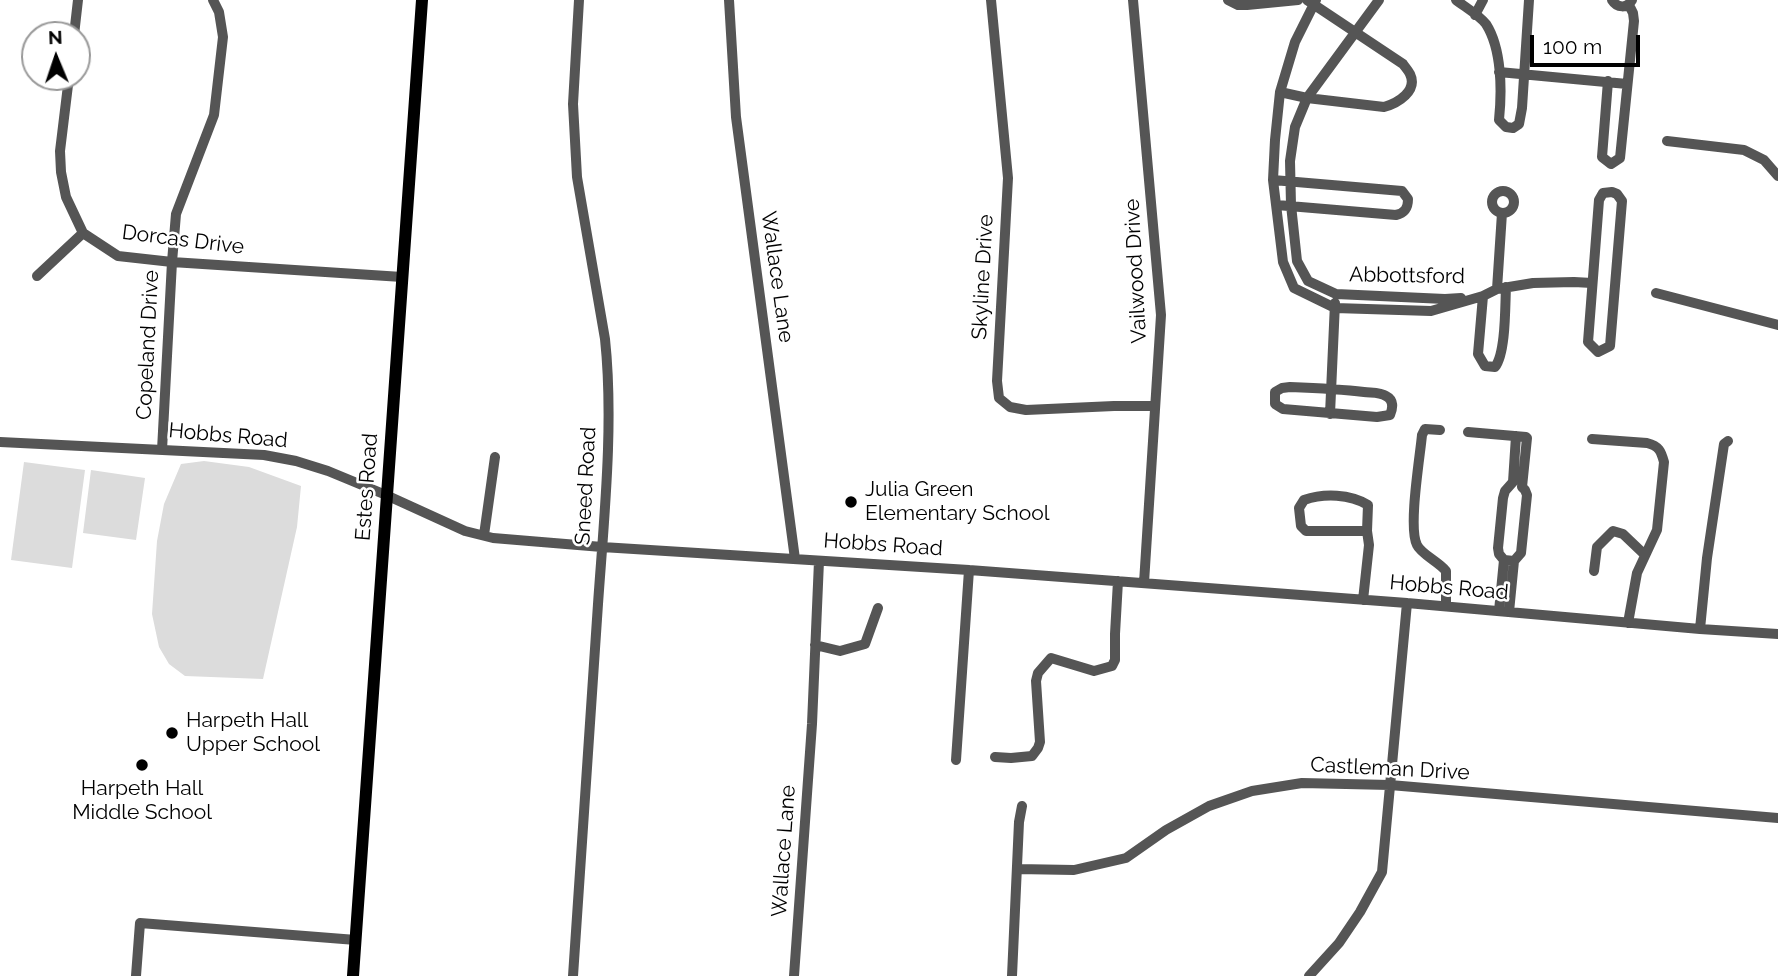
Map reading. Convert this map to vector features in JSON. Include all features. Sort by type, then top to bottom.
[{"type":"main road","name":"Estes Road","points":[[353,976],[422,0]]},
{"type":"street","points":[[76,21],[78,0]]},
{"type":"street","name":"Copeland Drive","points":[[162,450],[176,214],[214,115],[223,37],[214,0]]},
{"type":"street","name":"Sneed Road","points":[[573,976],[608,425],[605,339],[577,177],[573,104],[579,0]]},
{"type":"street","name":"Wallace Lane","points":[[729,0],[736,117],[795,559]]},
{"type":"street","name":"Skyline Drive","points":[[991,0],[1008,178],[997,381],[999,398],[1010,407],[1026,410],[1155,407]]},
{"type":"street","name":"Vailwood Drive","points":[[1133,0],[1161,315],[1144,583]]},
{"type":"street","points":[[1228,0],[1238,5],[1298,0]]},
{"type":"street","name":"Abbottsford","points":[[1379,0],[1307,98],[1295,127],[1290,161],[1297,261],[1308,281],[1336,294],[1445,299],[1483,296]]},
{"type":"street","points":[[1456,0],[1485,23],[1499,56],[1502,98],[1499,120],[1506,127],[1513,128],[1519,124],[1522,108],[1529,0]]},
{"type":"street","points":[[1475,15],[1483,0]]},
{"type":"street","points":[[1608,81],[1602,157],[1611,164],[1620,158],[1634,21],[1631,2],[1620,7],[1612,0]]},
{"type":"street","points":[[1280,92],[1384,107],[1395,104],[1408,94],[1411,76],[1403,64],[1312,1]]},
{"type":"street","name":"Abbottsford","points":[[1312,1],[1280,92],[1275,139],[1273,180],[1283,262],[1294,288],[1335,308],[1431,311],[1501,288],[1533,283],[1592,283]]},
{"type":"street","points":[[1499,72],[1627,83]]},
{"type":"street","points":[[37,276],[83,233],[66,197],[61,172],[60,151],[67,91]]},
{"type":"street","points":[[1667,141],[1744,150],[1764,160],[1778,176]]},
{"type":"street","points":[[1273,180],[1381,188],[1402,191],[1408,199],[1406,210],[1403,214],[1396,215],[1277,205]]},
{"type":"street","points":[[1612,192],[1622,201],[1614,305],[1610,346],[1598,352],[1588,342],[1592,283],[1599,200],[1603,193],[1612,192]]},
{"type":"street","points":[[1483,296],[1478,354],[1485,366],[1495,367],[1499,363],[1504,329],[1501,288],[1502,213]]},
{"type":"street","name":"Dorcas Drive","points":[[83,233],[118,256],[402,277]]},
{"type":"street","points":[[1656,293],[1778,325]]},
{"type":"street","points":[[1330,414],[1336,294]]},
{"type":"street","points":[[1282,388],[1331,388],[1388,396],[1392,403],[1390,415],[1377,417],[1330,414],[1283,409],[1275,404],[1275,392],[1282,388]]},
{"type":"street","points":[[1440,430],[1425,429],[1422,435],[1414,535],[1418,548],[1446,571],[1446,607]]},
{"type":"street","points":[[1468,432],[1521,436],[1528,441],[1522,487],[1527,495],[1521,553],[1509,560],[1502,559],[1498,548],[1503,498],[1513,482],[1521,436]]},
{"type":"street","points":[[1592,439],[1647,443],[1656,446],[1664,462],[1657,530],[1637,573],[1628,623]]},
{"type":"street","points":[[1700,629],[1716,489],[1724,444],[1728,441]]},
{"type":"street","name":"Hobbs Road","points":[[0,442],[264,455],[296,461],[386,495],[465,531],[494,538],[1118,581],[1778,634]]},
{"type":"street","points":[[484,535],[495,457]]},
{"type":"street","points":[[1510,486],[1522,487]]},
{"type":"street","points":[[1363,600],[1370,545],[1367,531],[1368,505],[1359,499],[1336,495],[1312,497],[1304,500],[1299,508],[1300,526],[1306,531],[1367,531]]},
{"type":"street","points":[[1594,571],[1597,547],[1613,531],[1623,534],[1645,555]]},
{"type":"street","points":[[1504,612],[1509,560]]},
{"type":"street","name":"Wallace Lane","points":[[794,976],[813,724],[819,561]]},
{"type":"street","points":[[956,760],[970,570]]},
{"type":"street","points":[[995,757],[1032,756],[1038,748],[1040,742],[1036,681],[1038,673],[1051,657],[1094,671],[1112,666],[1115,660],[1118,581]]},
{"type":"street","points":[[1309,976],[1339,943],[1382,872],[1407,603]]},
{"type":"street","points":[[815,645],[840,651],[865,644],[878,608]]},
{"type":"street","name":"Castleman Drive","points":[[1017,869],[1074,870],[1126,858],[1166,830],[1209,806],[1252,792],[1302,783],[1390,785],[1778,818]]},
{"type":"street","points":[[1012,976],[1022,806]]},
{"type":"street","points":[[136,976],[140,923],[356,940]]},
{"type":"shaded area","points":[[204,461],[249,467],[301,486],[297,527],[263,679],[185,676],[169,664],[159,647],[152,614],[157,541],[164,504],[181,464]]},
{"type":"shaded area","points":[[24,462],[85,470],[72,568],[11,560]]},
{"type":"shaded area","points":[[91,470],[145,478],[136,540],[83,533]]},
{"type":"place","name":"Julia Green Elementary School","points":[[851,502]]},
{"type":"place","name":"Harpeth Hall Upper School","points":[[172,733]]},
{"type":"place","name":"Harpeth Hall Middle School","points":[[142,765]]}]
